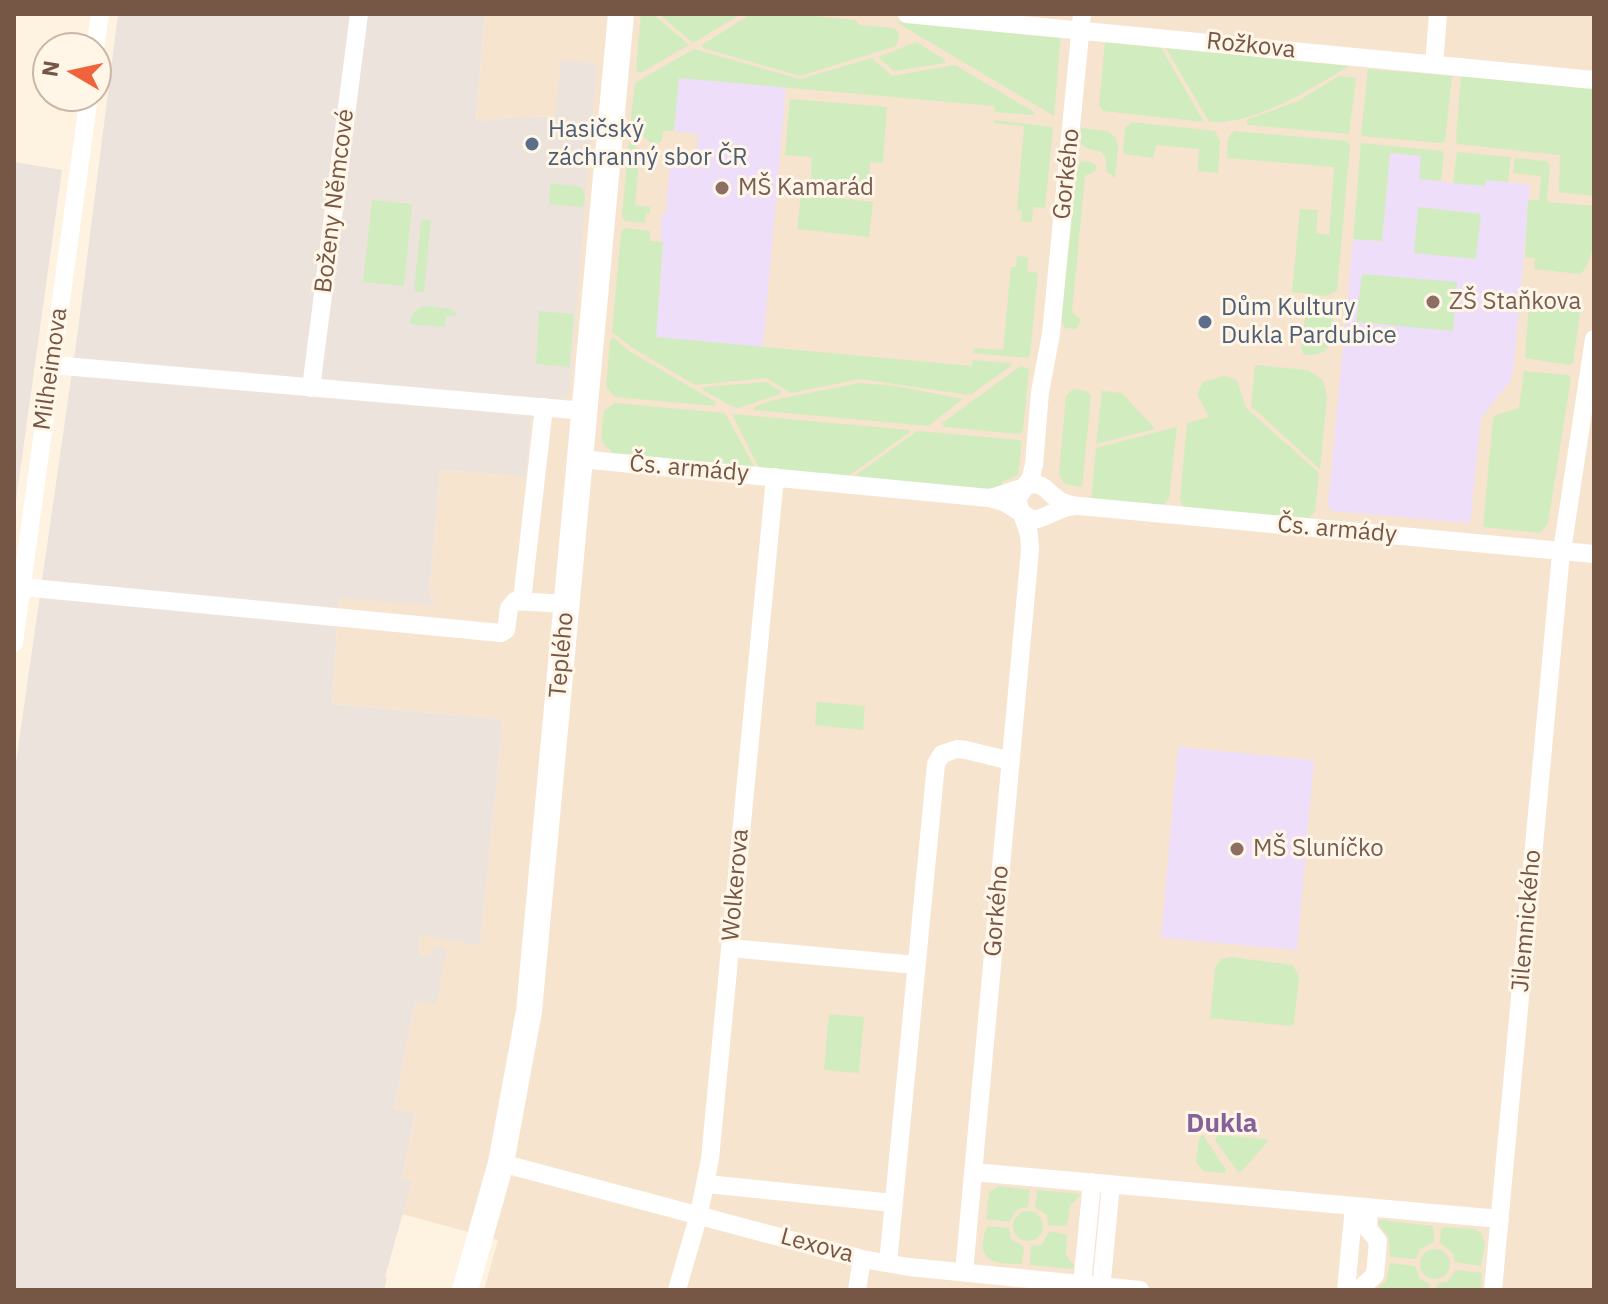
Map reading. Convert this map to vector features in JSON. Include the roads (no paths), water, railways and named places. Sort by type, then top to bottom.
[{"type":"main road","name":"Teplého","points":[[465,1290],[501,1163],[529,1011],[621,14]]},
{"type":"street","name":"Boženy Němcové","points":[[311,388],[359,14]]},
{"type":"street","name":"Rožkova","points":[[907,14],[1081,22],[1594,80]]},
{"type":"street","points":[[1434,64],[1438,14]]},
{"type":"street","name":"Gorkého","points":[[1030,550],[1029,534],[1017,500],[1031,477],[1034,465],[1040,392],[1051,334],[1081,22]]},
{"type":"street","name":"Milheimova","points":[[14,643],[87,112]]},
{"type":"street","name":"Gorkého","points":[[964,1272],[1030,550],[1034,533],[1052,503],[1041,470],[1053,394],[1051,334]]},
{"type":"street","name":"Jilemnického","points":[[1493,1290],[1562,551],[1594,339]]},
{"type":"street","points":[[52,365],[585,411]]},
{"type":"street","points":[[522,600],[544,407]]},
{"type":"street","name":"Čs. armády","points":[[580,459],[989,498],[1004,502],[1033,520],[1061,508],[1079,506]]},
{"type":"street","name":"Wolkerova","points":[[677,1290],[707,1184],[775,477]]},
{"type":"street","name":"Čs. armády","points":[[989,498],[1037,484],[1063,502],[1079,506],[1594,554]]},
{"type":"street","points":[[22,587],[501,633],[507,628],[512,603],[522,600],[567,604]]},
{"type":"street","points":[[888,1263],[936,764],[942,754],[957,749],[1011,761]]},
{"type":"street","points":[[730,948],[916,965]]},
{"type":"street","name":"Lexova","points":[[501,1163],[862,1259],[1140,1290]]},
{"type":"street","points":[[973,1172],[1500,1219]]},
{"type":"street","points":[[1082,1285],[1101,1183]]},
{"type":"street","points":[[1101,1183],[1101,1288]]},
{"type":"street","points":[[707,1184],[893,1203]]},
{"type":"street","points":[[1346,1290],[1362,1206]]},
{"type":"street","points":[[1362,1206],[1368,1229],[1378,1241],[1375,1275],[1363,1286],[1363,1290]]},
{"type":"street","points":[[857,1290],[862,1259]]},
{"type":"place","name":"Hasičský záchranný sbor ČR","points":[[532,144]]},
{"type":"place","name":"MŠ Kamarád","points":[[722,188]]},
{"type":"place","name":"ZŠ Staňkova","points":[[1433,302]]},
{"type":"place","name":"Dům Kultury Dukla Pardubice","points":[[1205,322]]},
{"type":"place","name":"MŠ Sluníčko","points":[[1237,849]]},
{"type":"district","name":"Dukla","points":[[1222,1124]]}]
